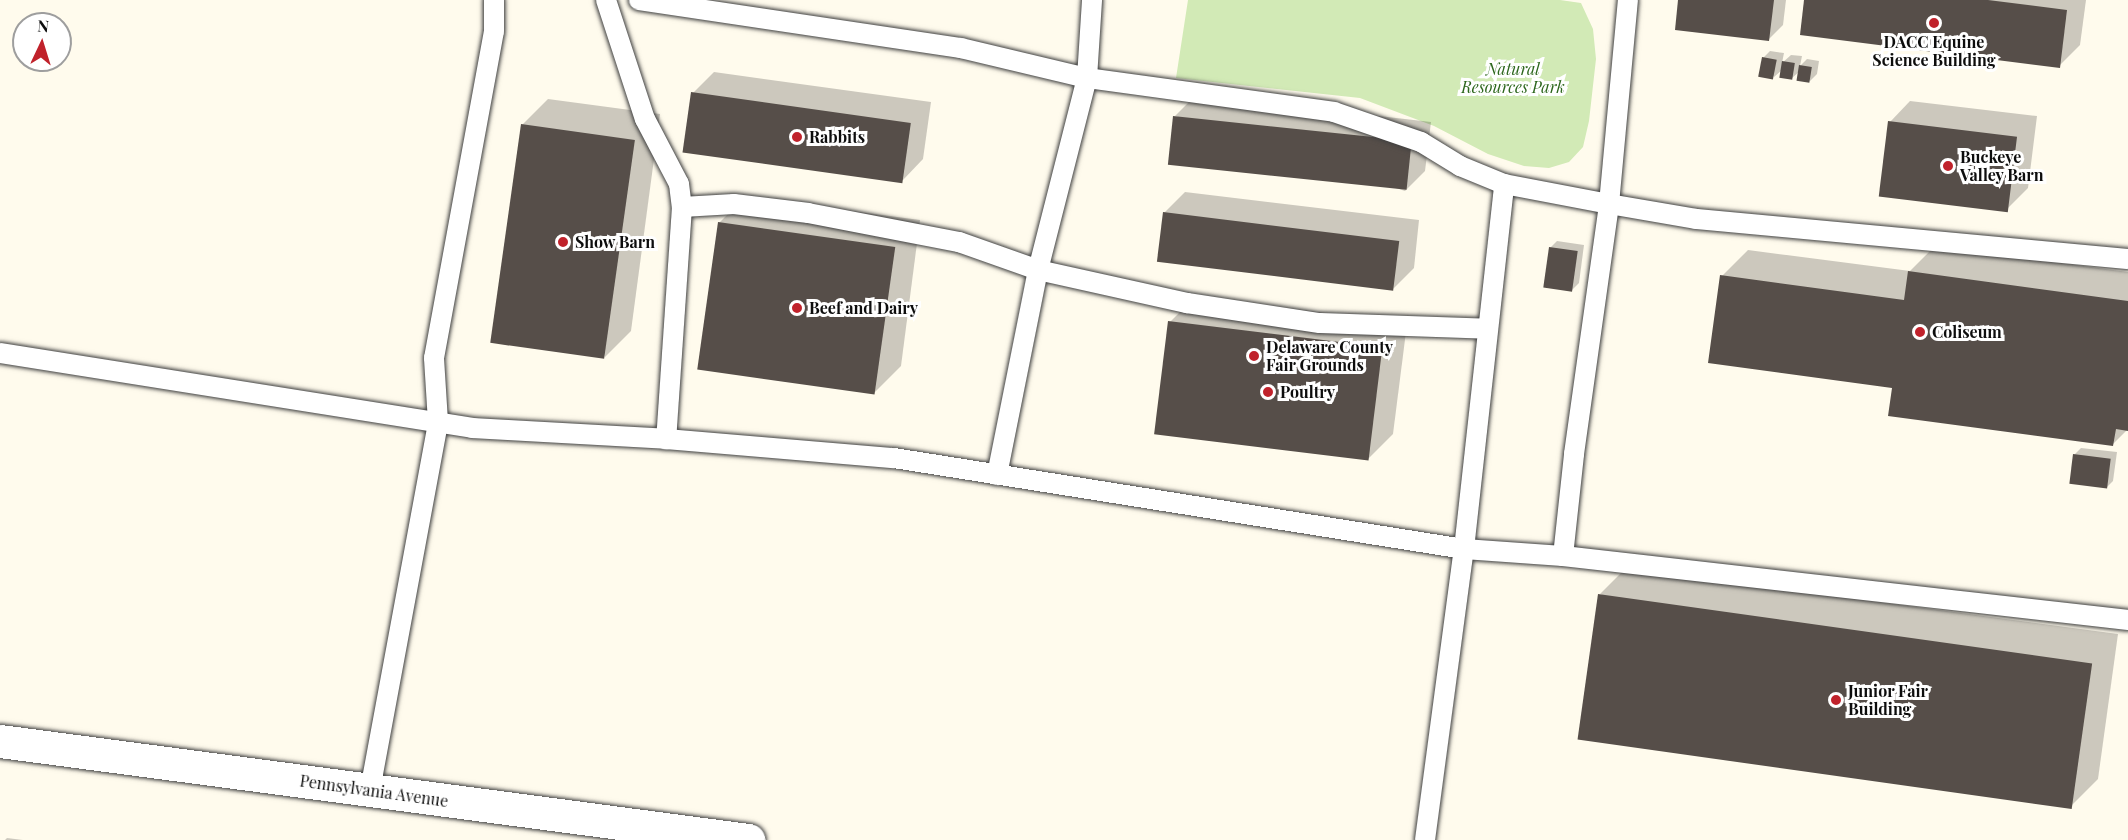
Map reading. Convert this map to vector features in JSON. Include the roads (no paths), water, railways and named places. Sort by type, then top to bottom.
[{"type":"street","name":"Pennsylvania Avenue","points":[[0,741],[748,840]]},
{"type":"lane","points":[[370,790],[438,422],[434,358],[494,31],[494,0]]},
{"type":"lane","points":[[606,0],[645,119],[679,184],[682,207],[666,439]]},
{"type":"lane","points":[[639,0],[961,48],[1087,78],[1334,112],[1421,142],[1460,166],[1504,184],[1696,219],[2128,259]]},
{"type":"lane","points":[[997,475],[1038,270],[1087,78],[1092,0]]},
{"type":"lane","points":[[1563,556],[1574,454],[1610,204],[1628,0]]},
{"type":"lane","points":[[1425,840],[1464,549],[1504,184]]},
{"type":"lane","points":[[682,207],[734,204],[808,213],[959,242],[1038,270],[1187,303],[1320,323],[1488,329]]},
{"type":"lane","points":[[0,352],[472,428],[666,439],[894,458],[1464,549],[1563,556],[2128,620]]},
{"type":"place","name":"DACC Equine Science Building","points":[[1934,23]]},
{"type":"place","name":"Rabbits","points":[[797,137]]},
{"type":"place","name":"Buckeye Valley Barn","points":[[1948,166]]},
{"type":"place","name":"Show Barn","points":[[563,242]]},
{"type":"place","name":"Beef and Dairy","points":[[797,308]]},
{"type":"place","name":"Coliseum","points":[[1920,332]]},
{"type":"place","name":"Delaware County Fair Grounds","points":[[1254,356]]},
{"type":"place","name":"Poultry","points":[[1268,392]]},
{"type":"place","name":"Junior Fair Building","points":[[1836,700]]},
{"type":"park label","name":"Natural Resources Park","points":[[1513,78]]}]
